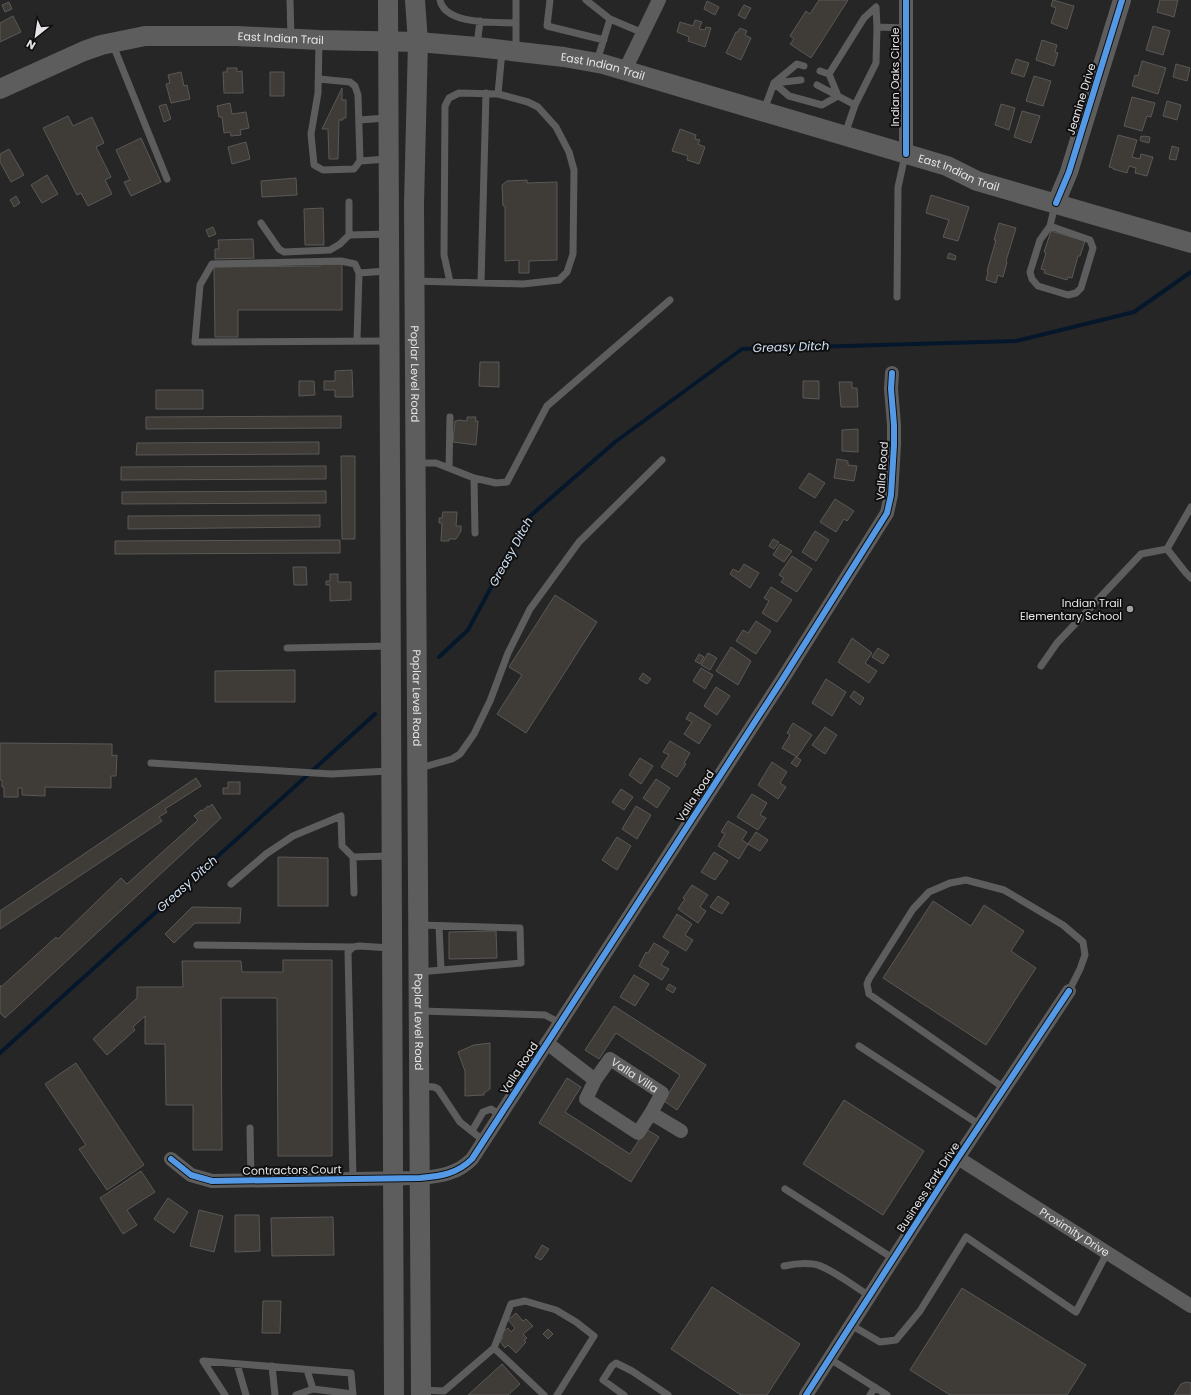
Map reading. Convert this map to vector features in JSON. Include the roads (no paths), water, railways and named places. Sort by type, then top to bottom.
[{"type":"main road","points":[[388,0],[394,1395]]},
{"type":"main road","name":"Poplar Level Road","points":[[415,0],[418,42],[414,204],[417,463],[421,1393]]},
{"type":"main road","name":"East Indian Trail","points":[[0,89],[89,49],[153,35],[222,35],[319,40],[418,42],[509,50],[564,57],[624,70],[947,166],[977,181],[1191,243]]},
{"type":"street","points":[[624,70],[659,0]]},
{"type":"street","name":"Indian Oaks Circle","points":[[906,0],[906,154]]},
{"type":"street","name":"Jeanine Drive","points":[[1056,203],[1069,172],[1122,0]]},
{"type":"street","name":"Valla Road","points":[[420,1178],[440,1176],[457,1171],[464,1167],[472,1159],[782,680],[887,513],[891,495],[894,445],[891,389],[892,373]]},
{"type":"street","name":"Business Park Drive","points":[[806,1395],[958,1158],[1069,991]]},
{"type":"street","points":[[547,1043],[595,1080]]},
{"type":"street","name":"Valla Villa","points":[[610,1059],[662,1093],[651,1113],[638,1133],[586,1098],[595,1080],[610,1059]]},
{"type":"street","points":[[651,1113],[681,1131]]},
{"type":"street","name":"Proximity Drive","points":[[958,1158],[1191,1306]]},
{"type":"street","name":"Contractors Court","points":[[171,1159],[191,1175],[212,1181],[420,1178]]},
{"type":"lane","points":[[290,0],[291,39]]},
{"type":"lane","points":[[440,0],[441,6],[451,15],[480,21],[515,23]]},
{"type":"lane","points":[[498,94],[515,23],[516,0]]},
{"type":"lane","points":[[550,0],[547,26],[604,40]]},
{"type":"lane","points":[[586,0],[610,19],[643,33]]},
{"type":"lane","points":[[844,136],[855,105],[876,63],[877,3]]},
{"type":"lane","points":[[829,74],[864,18],[877,3]]},
{"type":"lane","points":[[597,63],[610,19]]},
{"type":"lane","points":[[477,47],[480,21]]},
{"type":"lane","points":[[877,27],[905,28]]},
{"type":"lane","points":[[319,40],[318,93],[311,134],[314,165],[323,170],[354,169],[360,161],[358,95],[355,86],[350,82],[319,79]]},
{"type":"lane","points":[[112,43],[167,179]]},
{"type":"lane","points":[[764,112],[774,84],[797,64],[804,66]]},
{"type":"lane","points":[[820,71],[829,74],[838,96]]},
{"type":"lane","points":[[774,84],[801,80]]},
{"type":"lane","points":[[774,84],[789,96],[822,105],[838,96]]},
{"type":"lane","points":[[817,85],[855,105]]},
{"type":"lane","points":[[415,281],[481,283],[523,284],[559,280],[567,272],[573,254],[574,170],[569,152],[556,127],[538,107],[528,102],[498,94],[459,93],[449,98],[445,106],[444,255],[450,282]]},
{"type":"lane","points":[[481,283],[486,93]]},
{"type":"lane","points":[[359,120],[388,118]]},
{"type":"lane","points":[[897,296],[898,188],[906,154]]},
{"type":"lane","points":[[360,161],[388,159]]},
{"type":"lane","points":[[349,202],[349,235]]},
{"type":"lane","points":[[1050,226],[1090,240],[1093,248],[1081,288],[1076,293],[1068,295],[1038,286],[1032,279],[1030,272],[1040,240],[1050,226],[1056,203]]},
{"type":"lane","points":[[261,223],[279,249],[284,252],[330,250],[340,244],[349,235],[389,234]]},
{"type":"lane","points":[[357,340],[359,273],[355,264],[341,261],[212,264],[200,285],[195,342],[389,341]]},
{"type":"lane","points":[[359,273],[389,271]]},
{"type":"lane","points":[[417,463],[436,464],[474,478],[496,484],[507,482],[547,406],[670,300]]},
{"type":"lane","points":[[449,468],[450,417]]},
{"type":"lane","points":[[418,768],[452,759],[460,754],[474,734],[490,701],[508,653],[530,609],[579,542],[662,460]]},
{"type":"lane","points":[[474,478],[475,533]]},
{"type":"lane","points":[[1041,666],[1057,643],[1142,554],[1167,549],[1191,508]]},
{"type":"lane","points":[[1167,549],[1191,578]]},
{"type":"lane","points":[[287,648],[391,646]]},
{"type":"lane","points":[[152,763],[326,773],[392,771]]},
{"type":"lane","points":[[231,884],[266,854],[293,836],[341,816],[342,846],[353,857],[354,893]]},
{"type":"lane","points":[[353,857],[392,856]]},
{"type":"lane","points":[[1004,1088],[869,994],[867,990],[869,979],[913,909],[928,892],[950,883],[966,880],[1004,890],[1063,925],[1083,942],[1084,955],[1069,991]]},
{"type":"lane","points":[[418,925],[520,928],[521,963],[419,972]]},
{"type":"lane","points":[[439,926],[441,970]]},
{"type":"lane","points":[[197,945],[360,946],[392,948]]},
{"type":"lane","points":[[353,947],[348,952],[353,1179]]},
{"type":"lane","points":[[419,1010],[482,1014],[545,1014],[560,1022]]},
{"type":"lane","points":[[859,1046],[980,1125]]},
{"type":"lane","points":[[419,1086],[434,1087],[438,1089],[460,1122],[484,1141]]},
{"type":"lane","points":[[472,1131],[483,1112],[488,1109],[491,1109],[500,1115]]},
{"type":"lane","points":[[250,1128],[251,1180]]},
{"type":"lane","points":[[785,1189],[894,1259]]},
{"type":"lane","points":[[851,1325],[880,1342],[896,1340],[920,1311],[966,1237],[1076,1312],[1107,1253]]},
{"type":"lane","points":[[784,1266],[790,1264],[813,1264],[823,1267],[870,1296]]},
{"type":"lane","points":[[421,1393],[444,1391],[494,1348],[511,1304],[525,1301],[556,1310],[576,1322],[594,1336],[557,1395]]},
{"type":"lane","points":[[494,1348],[544,1395]]},
{"type":"lane","points":[[830,1359],[887,1395]]},
{"type":"lane","points":[[225,1395],[203,1361],[351,1373],[353,1394],[329,1393],[313,1389],[296,1395]]},
{"type":"lane","points":[[624,1395],[603,1380],[612,1366],[616,1363],[632,1371],[668,1395]]},
{"type":"lane","points":[[237,1364],[246,1395]]},
{"type":"lane","points":[[272,1366],[275,1395]]},
{"type":"lane","points":[[307,1370],[313,1389]]},
{"type":"lane","points":[[870,1395],[875,1387]]},
{"type":"waterway","name":"Greasy Ditch","points":[[439,657],[468,630],[529,517],[615,442],[742,349],[1016,341],[1134,312],[1191,272]]},
{"type":"waterway","name":"Greasy Ditch","points":[[0,1053],[375,714]]},
{"type":"place","name":"Indian Trail Elementary School","points":[[1130,609]]}]
